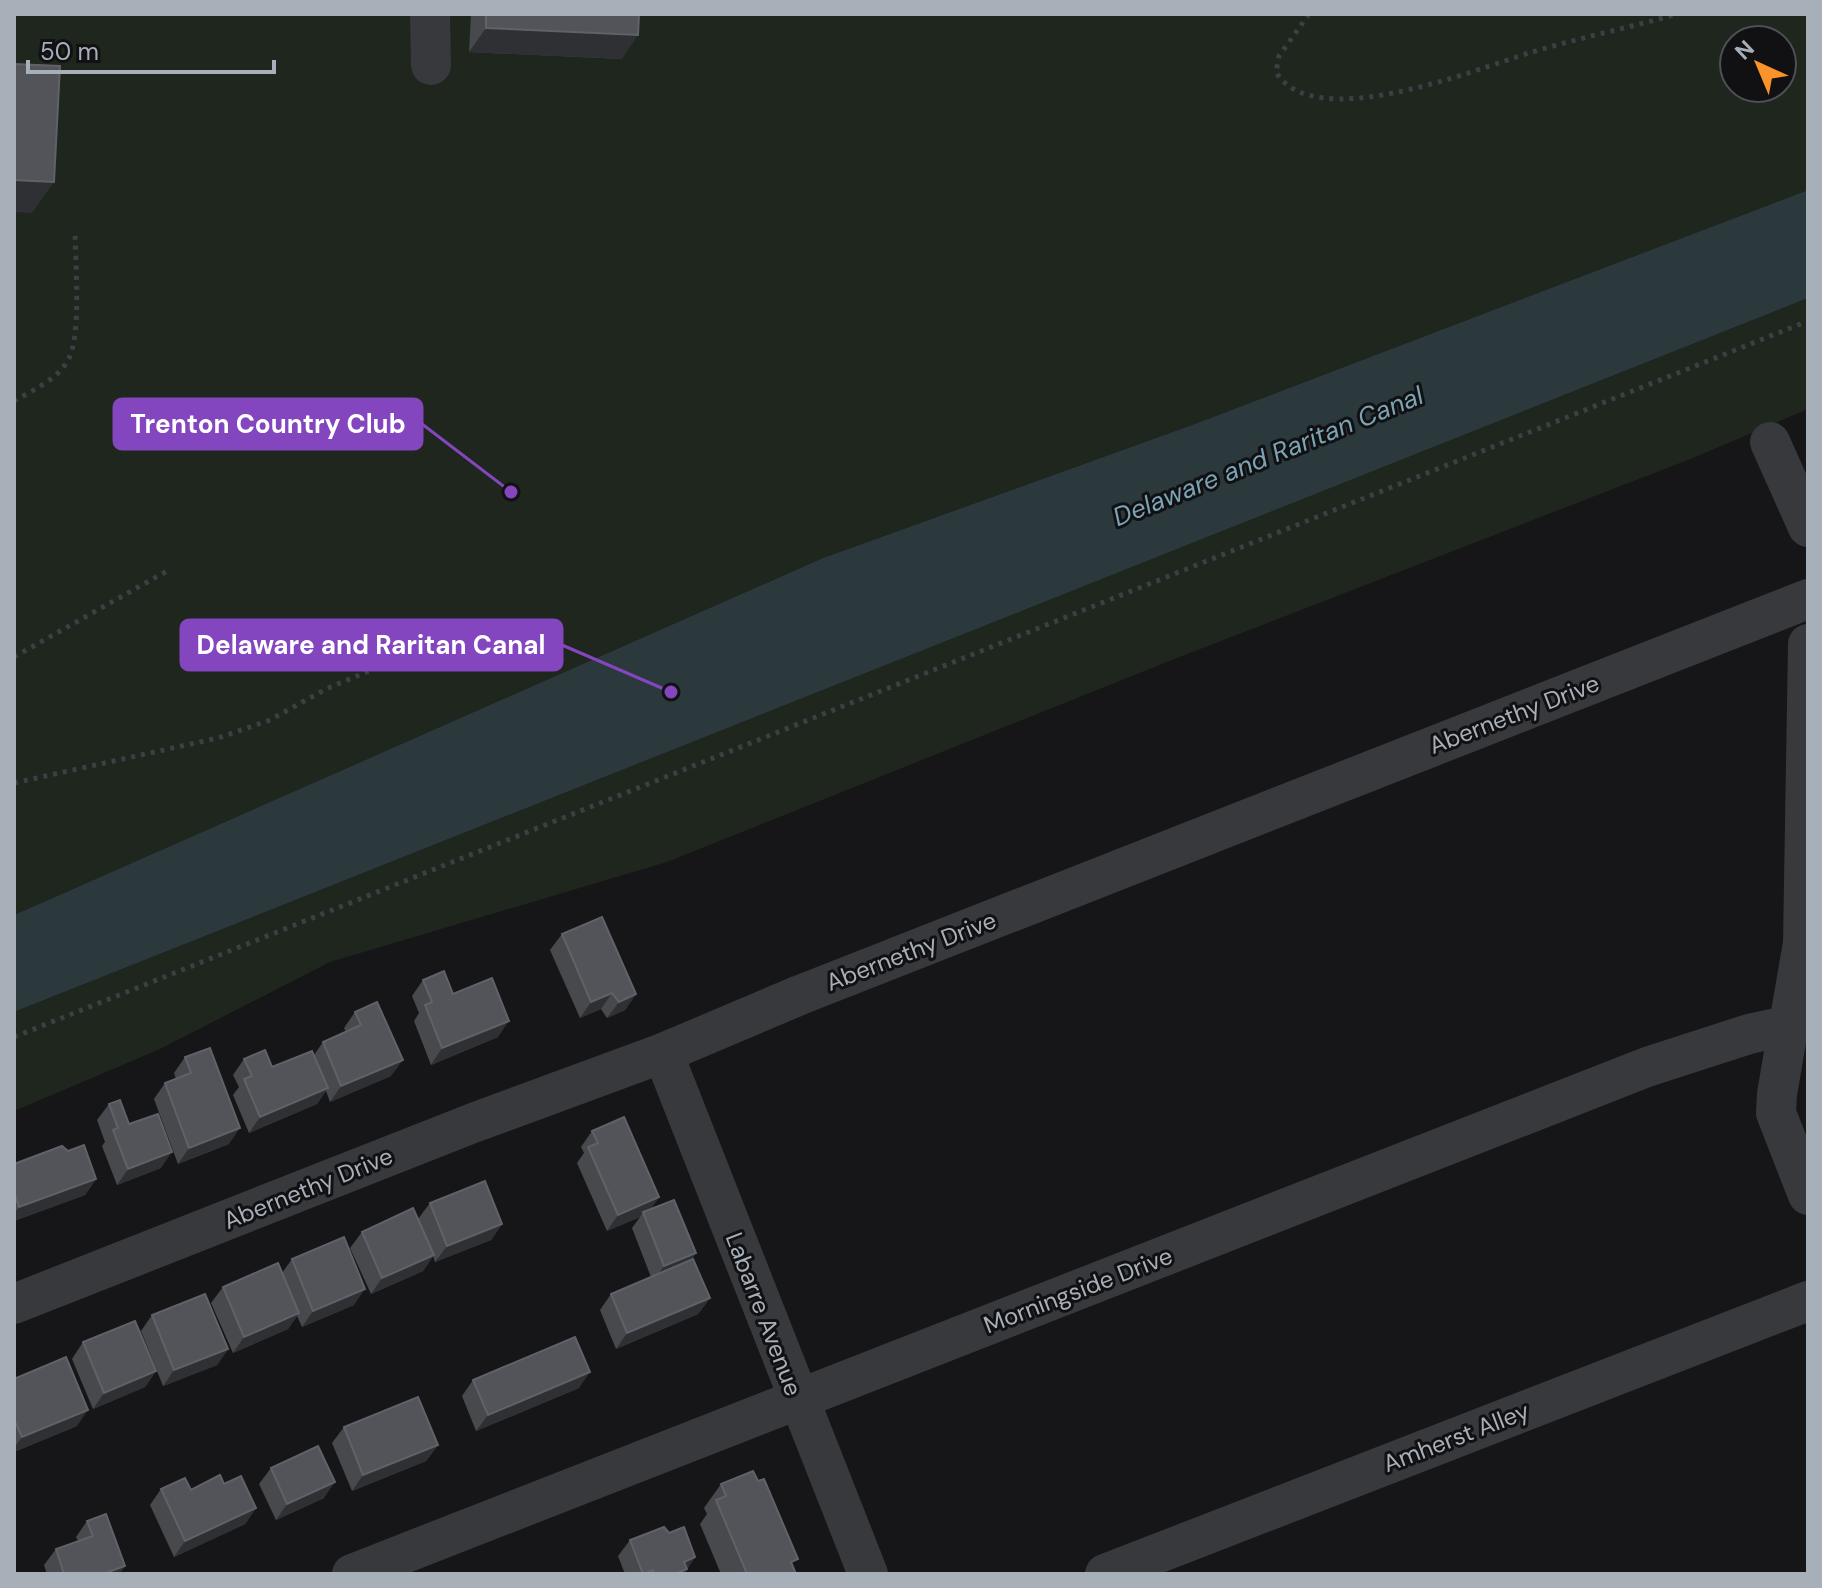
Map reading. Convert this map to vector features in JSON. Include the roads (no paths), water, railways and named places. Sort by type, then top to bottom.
[{"type":"street","points":[[430,14],[431,65]]},
{"type":"street","points":[[1770,442],[1808,527]]},
{"type":"street","name":"Abernethy Drive","points":[[14,1304],[473,1123],[663,1053],[800,995],[1808,599]]},
{"type":"street","points":[[1808,644],[1803,943],[1798,1023],[1776,1113],[1808,1195]]},
{"type":"street","name":"Morningside Drive","points":[[352,1574],[1647,1067],[1711,1044],[1798,1023]]},
{"type":"street","name":"Labarre Avenue","points":[[663,1053],[868,1574]]},
{"type":"street","name":"Amherst Alley","points":[[1105,1574],[1808,1301]]},
{"type":"water","points":[[1808,190],[1808,298],[14,1012],[14,915],[823,558],[1192,425]]},
{"type":"place","name":"Trenton Country Club","points":[[511,492]]},
{"type":"place","name":"Delaware and Raritan Canal","points":[[671,692]]}]
